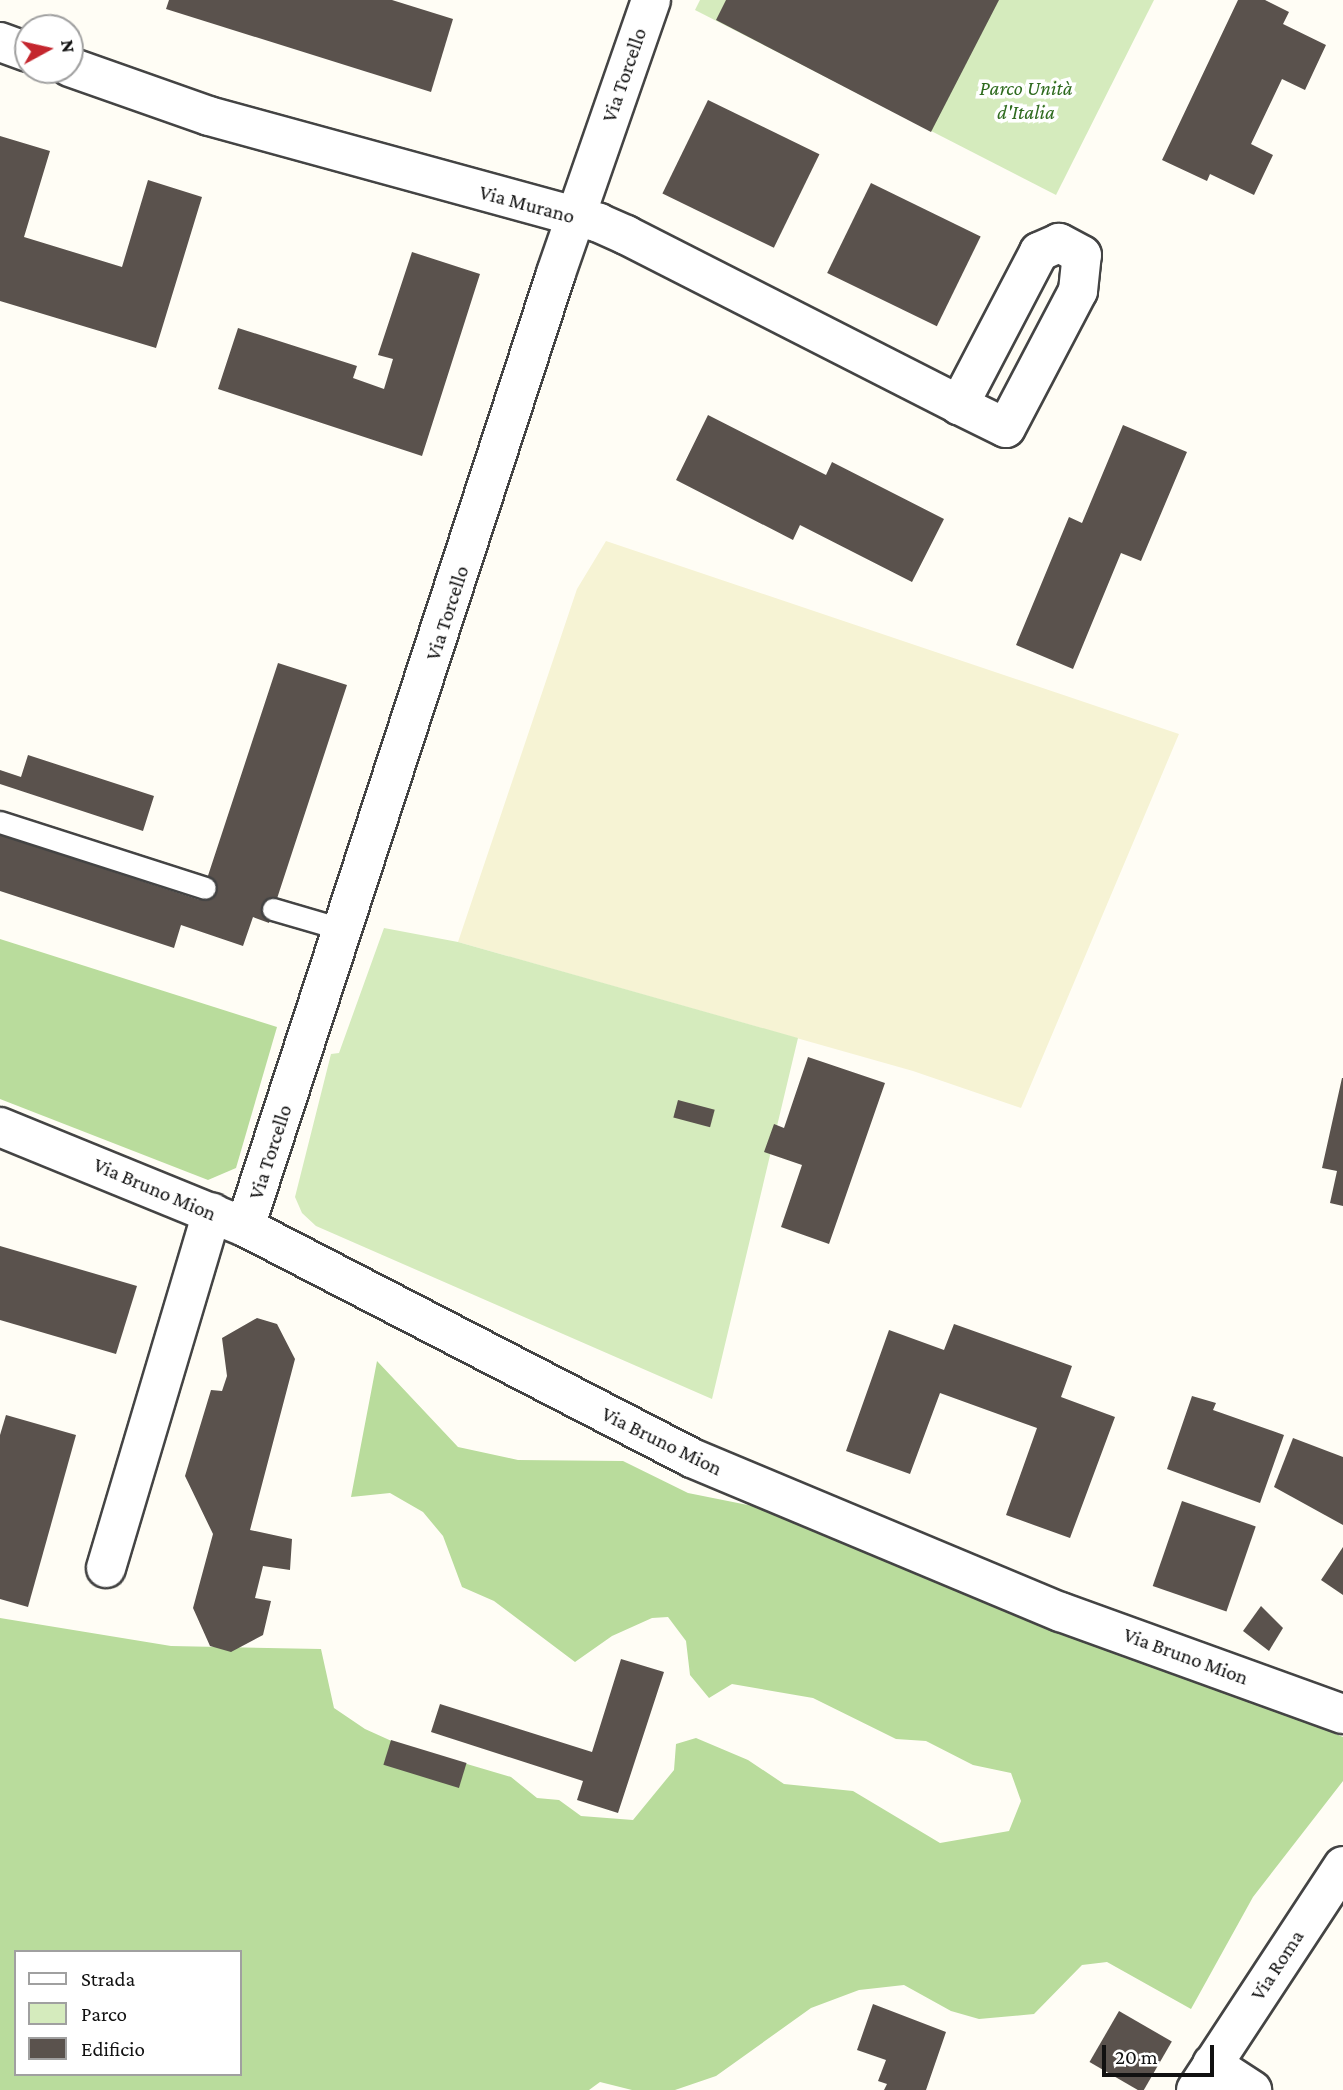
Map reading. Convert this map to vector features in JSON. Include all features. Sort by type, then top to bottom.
[{"type":"street","name":"Via Torcello","points":[[106,1568],[229,1219],[345,930],[576,217],[651,0]]},
{"type":"street","name":"Via Murano","points":[[84,72],[209,116],[576,217],[626,235],[959,405]]},
{"type":"street","name":"Via Bruno Mion","points":[[0,1127],[229,1219],[692,1458],[1061,1612],[1343,1714]]},
{"type":"street","name":"Via Roma","points":[[1252,2090],[1204,2077],[1343,1866]]},
{"type":"lane","points":[[0,822],[205,888]]},
{"type":"lane","points":[[273,909],[345,930]]},
{"type":"shaded area","points":[[606,541],[1179,734],[1021,1108],[913,1071],[458,942],[577,589]]},
{"type":"green space","name":"Parco Unità d'Italia","points":[[700,0],[1154,0],[1056,195],[695,10]]},
{"type":"green space","points":[[384,928],[458,942],[798,1038],[712,1399],[316,1226],[302,1213],[295,1197],[331,1054],[339,1053]]},
{"type":"green space","points":[[0,939],[277,1027],[236,1168],[208,1180],[0,1099]]},
{"type":"green space","points":[[377,1361],[458,1447],[518,1460],[623,1461],[688,1493],[773,1510],[1343,1737],[1343,1781],[1253,1897],[1191,2009],[1107,1962],[1082,1965],[1034,2014],[979,2019],[951,2011],[904,1985],[859,1990],[811,2008],[716,2076],[675,2090],[632,2090],[600,2082],[589,2090],[0,2090],[0,1618],[171,1646],[321,1649],[334,1708],[365,1729],[396,1743],[511,1777],[537,1798],[559,1800],[581,1816],[633,1820],[674,1770],[676,1744],[696,1738],[748,1760],[784,1784],[853,1791],[940,1843],[1009,1831],[1021,1801],[1011,1773],[973,1765],[926,1741],[896,1739],[813,1698],[732,1684],[709,1698],[690,1675],[686,1641],[668,1617],[652,1618],[612,1636],[575,1662],[494,1601],[462,1587],[443,1536],[423,1512],[390,1493],[351,1497]]},
{"type":"building","points":[[169,0],[392,0],[453,19],[431,92],[166,9]]},
{"type":"building","points":[[726,0],[999,0],[931,132],[716,20]]},
{"type":"building","points":[[1238,0],[1265,0],[1289,12],[1283,24],[1326,45],[1305,90],[1282,79],[1251,144],[1273,155],[1254,195],[1210,174],[1207,181],[1162,160]]},
{"type":"building","points":[[708,100],[819,154],[774,248],[662,193]]},
{"type":"building","points":[[0,136],[50,151],[24,237],[122,267],[148,180],[202,197],[156,348],[0,301]]},
{"type":"building","points":[[871,183],[981,236],[937,326],[827,273]]},
{"type":"building","points":[[412,252],[480,274],[422,456],[218,389],[238,328],[357,366],[353,378],[384,389],[393,359],[378,355]]},
{"type":"building","points":[[708,415],[826,475],[832,462],[944,519],[912,582],[800,525],[793,540],[676,480]]},
{"type":"building","points":[[1123,425],[1187,452],[1141,561],[1121,553],[1073,669],[1016,645],[1069,517],[1082,523]]},
{"type":"building","points":[[278,663],[347,685],[269,923],[253,917],[243,946],[181,925],[174,948],[0,891],[0,835],[200,900]]},
{"type":"building","points":[[28,755],[154,796],[143,831],[0,784],[0,770],[21,777]]},
{"type":"building","points":[[808,1057],[885,1083],[829,1244],[781,1227],[802,1165],[764,1152],[774,1124],[784,1128]]},
{"type":"building","points":[[1342,1078],[1343,1206],[1330,1203],[1337,1171],[1322,1168]]},
{"type":"building","points":[[678,1100],[715,1110],[710,1127],[673,1117]]},
{"type":"building","points":[[0,1246],[137,1286],[116,1354],[0,1320]]},
{"type":"building","points":[[257,1318],[277,1324],[295,1359],[250,1530],[292,1539],[290,1570],[263,1566],[255,1598],[271,1601],[263,1635],[231,1652],[210,1646],[193,1608],[213,1534],[185,1476],[211,1390],[222,1391],[227,1376],[222,1338]]},
{"type":"building","points":[[954,1324],[1072,1366],[1061,1397],[1115,1417],[1070,1538],[1006,1515],[1037,1428],[940,1393],[910,1474],[846,1451],[889,1330],[944,1350]]},
{"type":"building","points":[[1192,1396],[1216,1403],[1213,1410],[1284,1435],[1260,1503],[1167,1469]]},
{"type":"building","points":[[6,1415],[76,1435],[28,1607],[0,1599],[0,1435]]},
{"type":"building","points":[[1293,1438],[1343,1457],[1343,1525],[1274,1487]]},
{"type":"building","points":[[1182,1501],[1256,1526],[1226,1611],[1153,1586]]},
{"type":"building","points":[[1343,1547],[1343,1595],[1321,1580]]},
{"type":"building","points":[[1261,1606],[1283,1628],[1269,1651],[1243,1631]]},
{"type":"building","points":[[621,1659],[664,1672],[618,1813],[577,1800],[583,1781],[431,1732],[440,1704],[592,1752]]},
{"type":"building","points":[[391,1740],[467,1763],[459,1788],[383,1765]]},
{"type":"building","points":[[873,2004],[946,2032],[926,2090],[884,2090],[887,2084],[878,2081],[886,2060],[857,2050]]},
{"type":"building","points":[[1119,2011],[1172,2042],[1144,2090],[1138,2090],[1090,2062]]}]
